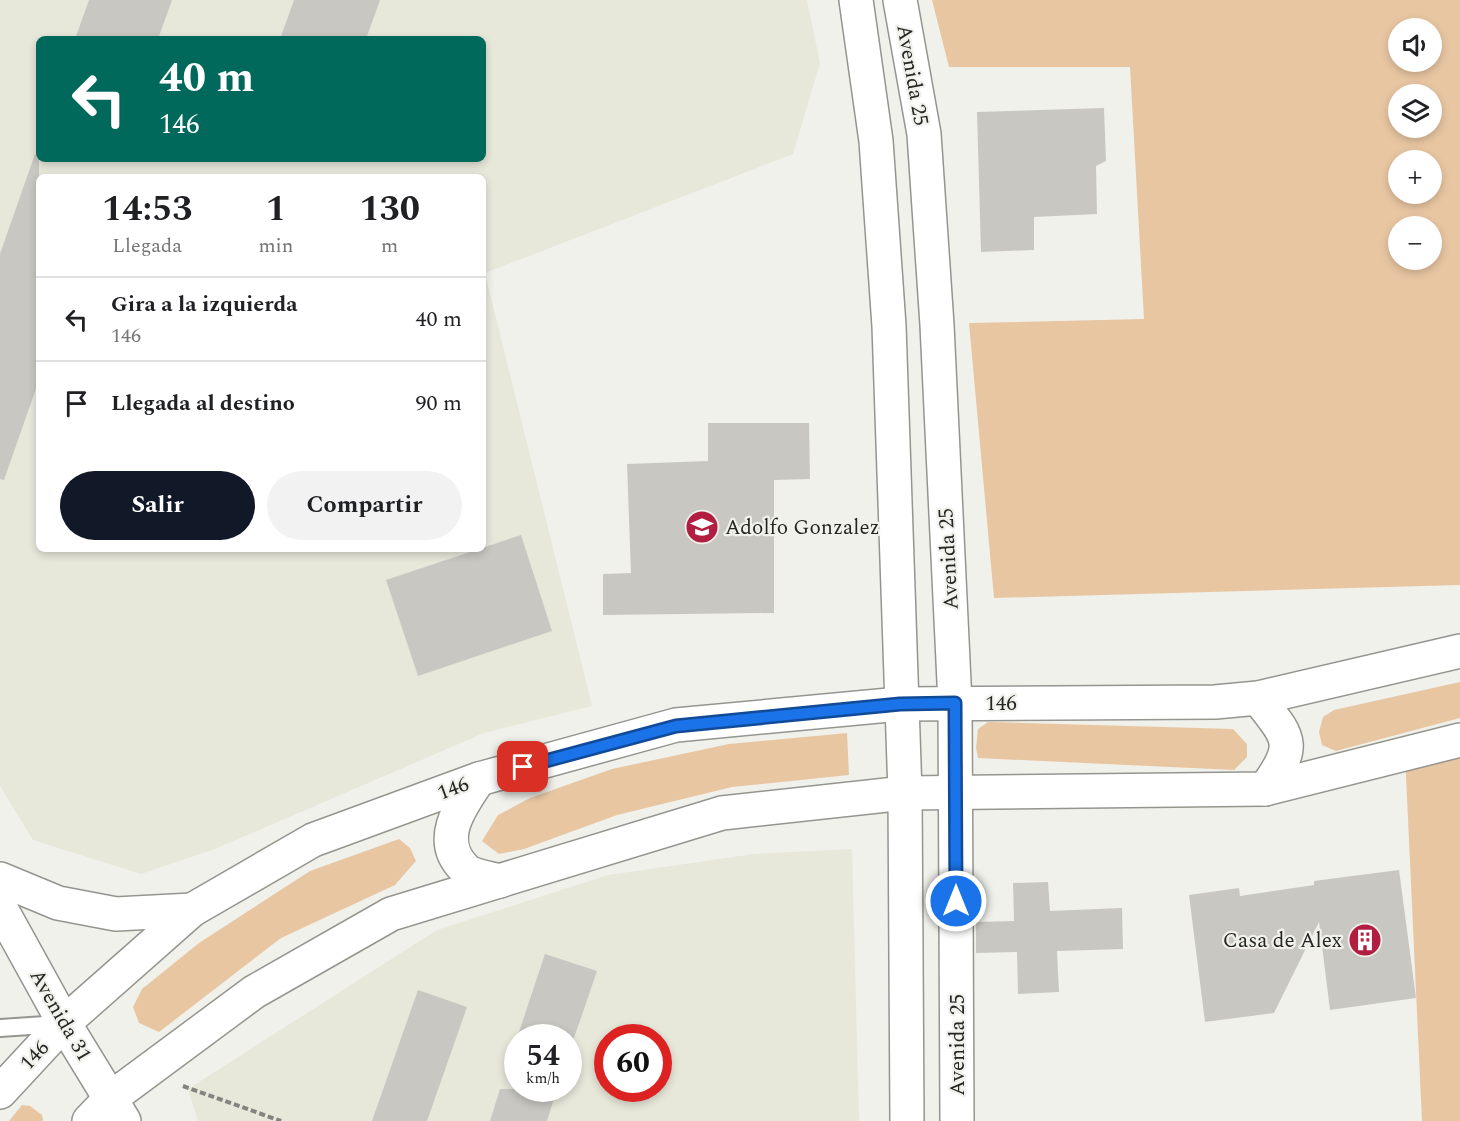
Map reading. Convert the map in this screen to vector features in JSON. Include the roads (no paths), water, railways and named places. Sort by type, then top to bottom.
[{"type":"main road","points":[[856,0],[876,141],[888,314],[904,793],[907,1121]]},
{"type":"main road","name":"Avenida 25","points":[[900,0],[924,134],[937,325],[955,703],[957,1121]]},
{"type":"main road","name":"146","points":[[0,1092],[64,1023],[192,910],[313,840],[479,779],[676,726],[900,704],[1215,702],[1258,698],[1460,651]]},
{"type":"main road","points":[[1258,698],[1281,728],[1288,743],[1283,764],[1265,789]]},
{"type":"main road","points":[[108,1113],[144,1072],[254,992],[391,914],[722,813],[904,793],[1265,789],[1460,740]]},
{"type":"main road","points":[[479,779],[454,816],[452,838],[455,854],[465,870],[500,881]]},
{"type":"main road","points":[[0,879],[58,903],[116,914],[192,910]]},
{"type":"main road","name":"Avenida 31","points":[[0,907],[64,1023],[108,1113]]},
{"type":"lane","points":[[0,1028],[64,1023]]},
{"type":"place","name":"Adolfo Gonzalez","points":[[702,527]]},
{"type":"place","name":"Casa de Alex","points":[[1365,940]]}]
